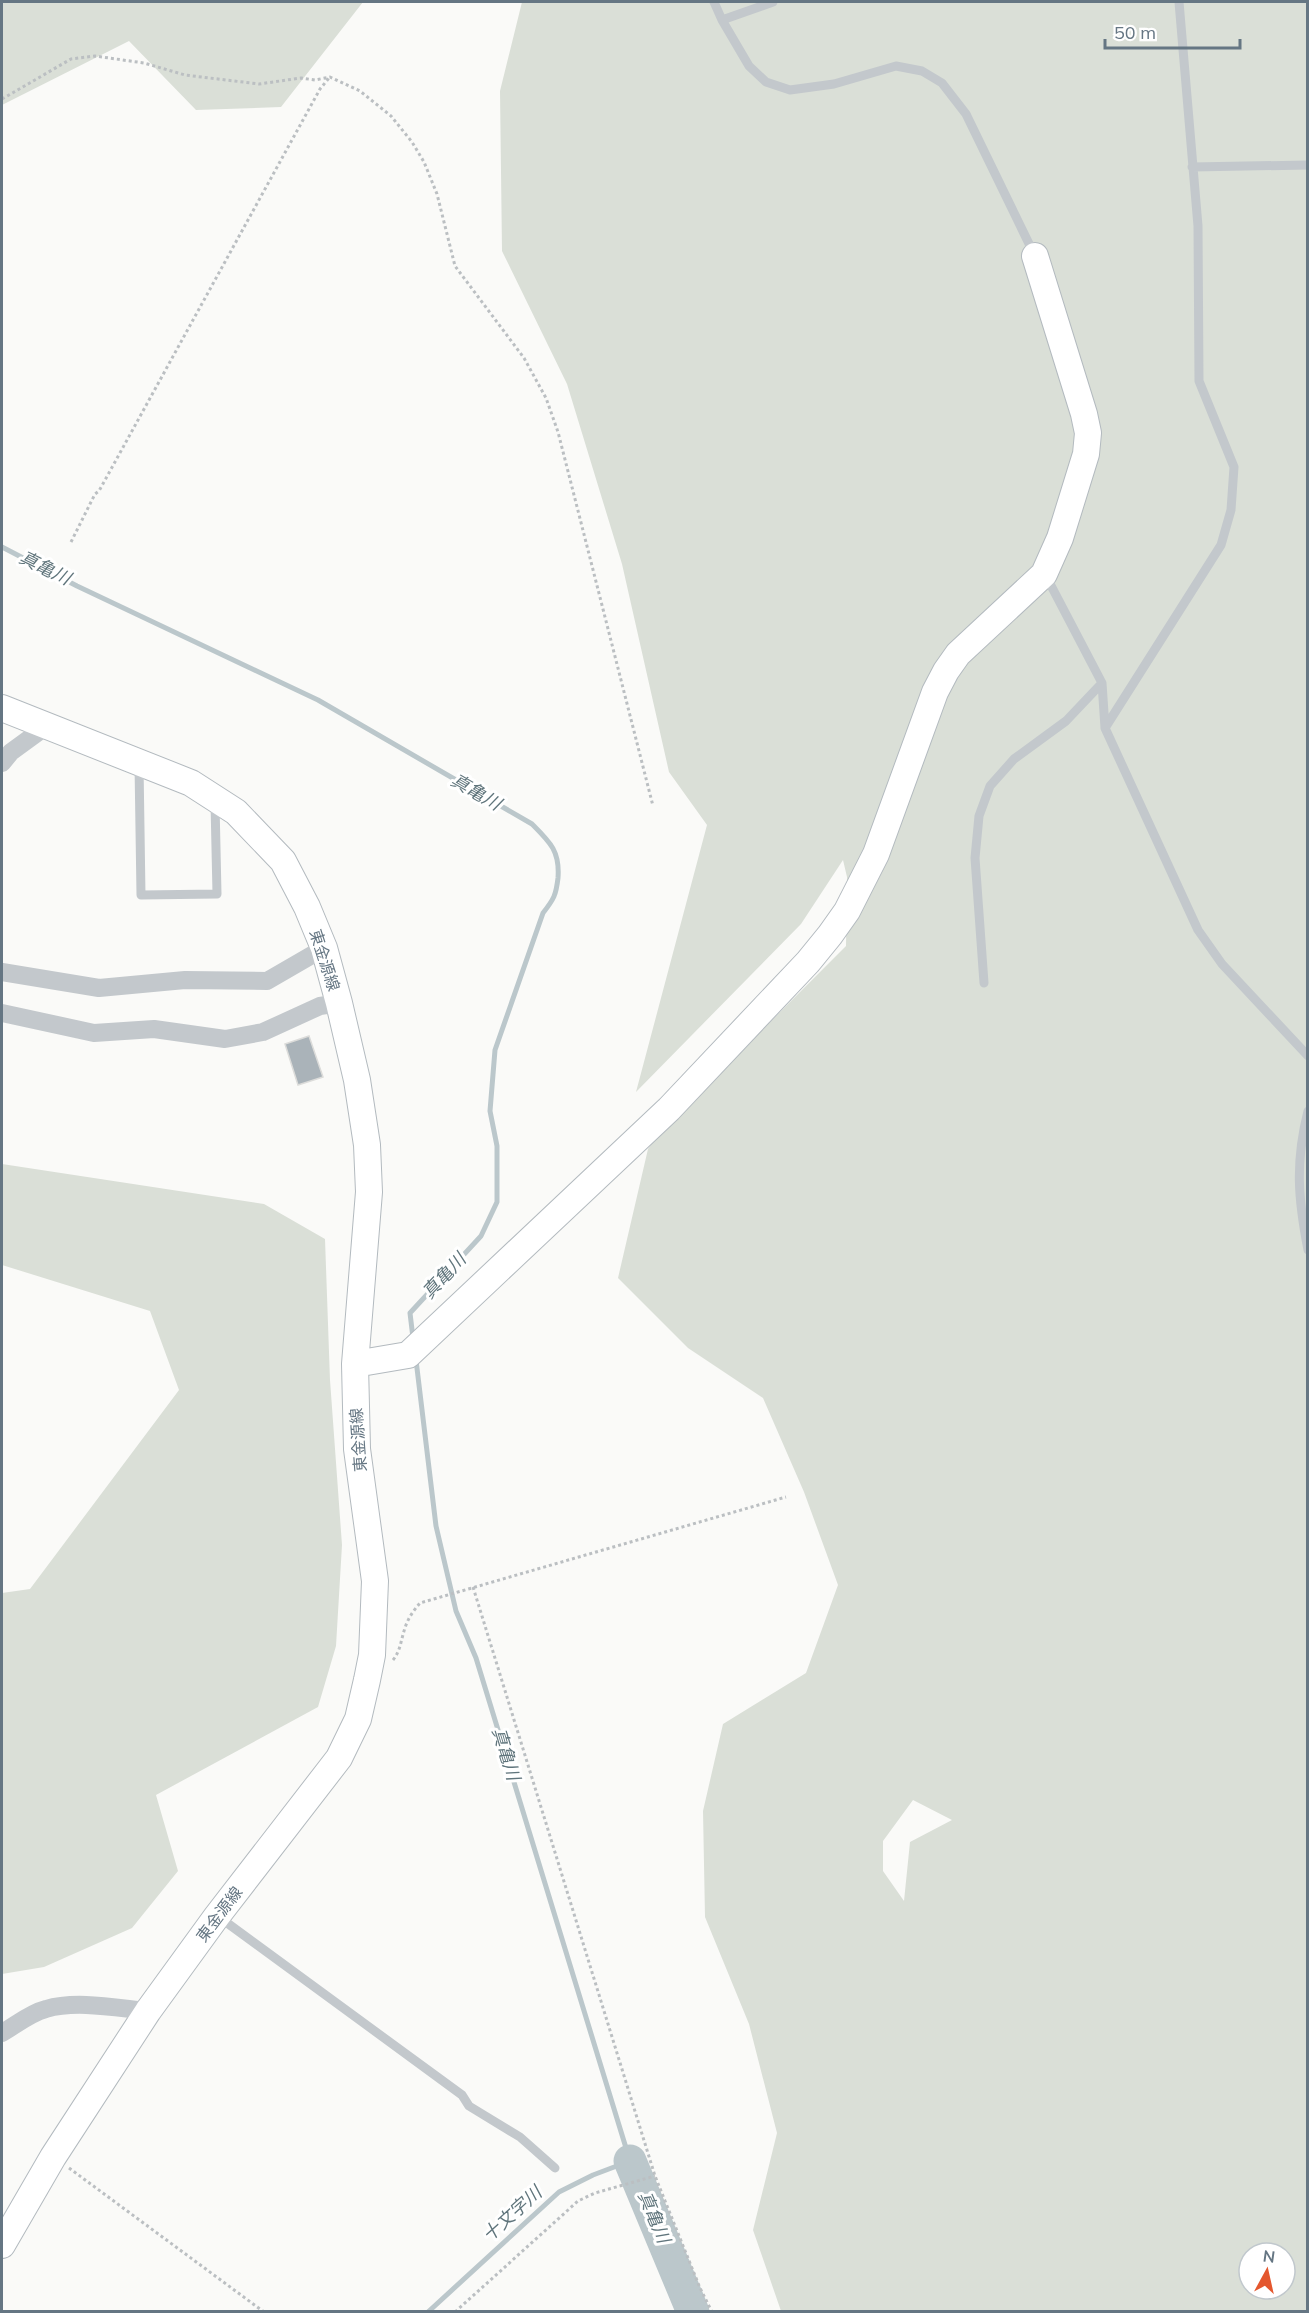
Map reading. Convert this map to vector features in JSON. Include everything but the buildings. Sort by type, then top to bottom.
[{"type":"main road","points":[[355,1364],[408,1355],[669,1109],[808,962],[847,910],[876,854],[934,692],[958,654],[1044,574],[1063,528],[1086,454],[1088,433],[1035,256]]},
{"type":"main road","name":"東金源線","points":[[2,708],[191,783],[215,798],[236,812],[283,861],[307,907],[324,948],[339,1003],[357,1080],[367,1145],[369,1192],[355,1364],[357,1449],[375,1581],[372,1655],[358,1719],[339,1758],[217,1916],[148,2011],[53,2157],[2,2242]]},
{"type":"street","points":[[2,763],[11,752],[48,725]]},
{"type":"street","points":[[2,972],[99,988],[185,980],[267,981],[324,948]]},
{"type":"street","points":[[2,1013],[94,1033],[154,1029],[225,1039],[263,1032],[320,1006],[339,1003]]},
{"type":"street","points":[[2,2033],[47,2008],[94,2006],[148,2011]]},
{"type":"lane","points":[[714,2],[749,66],[766,82],[790,90],[834,84],[896,66],[922,71],[942,83],[966,114],[1035,256]]},
{"type":"lane","points":[[722,20],[772,2]]},
{"type":"lane","points":[[1105,728],[1221,545],[1231,510],[1234,467],[1199,381],[1198,226],[1179,2]]},
{"type":"lane","points":[[1192,167],[1308,165]]},
{"type":"lane","points":[[1044,574],[1102,682],[1105,728],[1198,930],[1222,964],[1308,1056]]},
{"type":"lane","points":[[984,984],[975,858],[979,816],[990,786],[1014,759],[1066,721],[1102,682]]},
{"type":"lane","points":[[139,762],[141,896],[217,894],[215,798]]},
{"type":"lane","points":[[1308,1111],[1300,1142],[1299,1203],[1308,1250]]},
{"type":"lane","points":[[217,1916],[462,2095],[469,2106],[520,2136],[555,2168]]},
{"type":"path","points":[[2,99],[71,59],[95,56],[144,63],[185,75],[259,84],[301,78],[315,80],[330,77],[360,92],[391,116],[412,142],[424,162],[437,194],[455,266],[524,358],[546,398],[558,432],[653,806]]},
{"type":"path","points":[[71,542],[95,494],[99,492],[320,89],[330,77]]},
{"type":"path","points":[[393,1660],[399,1652],[405,1627],[411,1614],[420,1603],[786,1497]]},
{"type":"path","points":[[473,1587],[655,2176],[712,2312]]},
{"type":"path","points":[[53,2157],[264,2312]]},
{"type":"path","points":[[455,2312],[578,2200],[655,2176]]},
{"type":"shaded area","points":[[2,2],[363,2],[281,107],[196,110],[129,41],[2,105]]},
{"type":"shaded area","points":[[522,2],[1307,2],[1307,2311],[781,2311],[753,2230],[777,2133],[749,2024],[705,1917],[703,1811],[723,1724],[806,1673],[838,1585],[804,1492],[763,1398],[688,1348],[618,1278],[648,1149],[682,1099],[757,1035],[846,946],[847,877],[843,860],[801,924],[636,1092],[707,825],[669,772],[622,564],[567,384],[502,251],[500,91]],"holes":[[[913,1800],[952,1820],[910,1842],[904,1901],[883,1871],[883,1841]]]},
{"type":"shaded area","points":[[2,1164],[264,1204],[325,1239],[330,1380],[342,1545],[336,1646],[318,1707],[156,1795],[178,1871],[132,1928],[44,1967],[2,1974],[2,1593],[30,1589],[179,1390],[150,1311],[2,1265]]},
{"type":"waterway","name":"真亀川","points":[[2,547],[77,586],[318,700],[532,824],[552,848],[558,869],[555,893],[543,913],[495,1050],[490,1111],[497,1146],[497,1202],[481,1236],[410,1313],[413,1338]]},
{"type":"waterway","name":"真亀川","points":[[416,1360],[436,1526],[456,1611],[476,1658],[630,2161],[593,2175],[559,2192],[428,2312]]},
{"type":"waterway","name":"真亀川","points":[[630,2161],[693,2312]]},
{"type":"water label","name":"十文字川","points":[[512,2214]]}]
